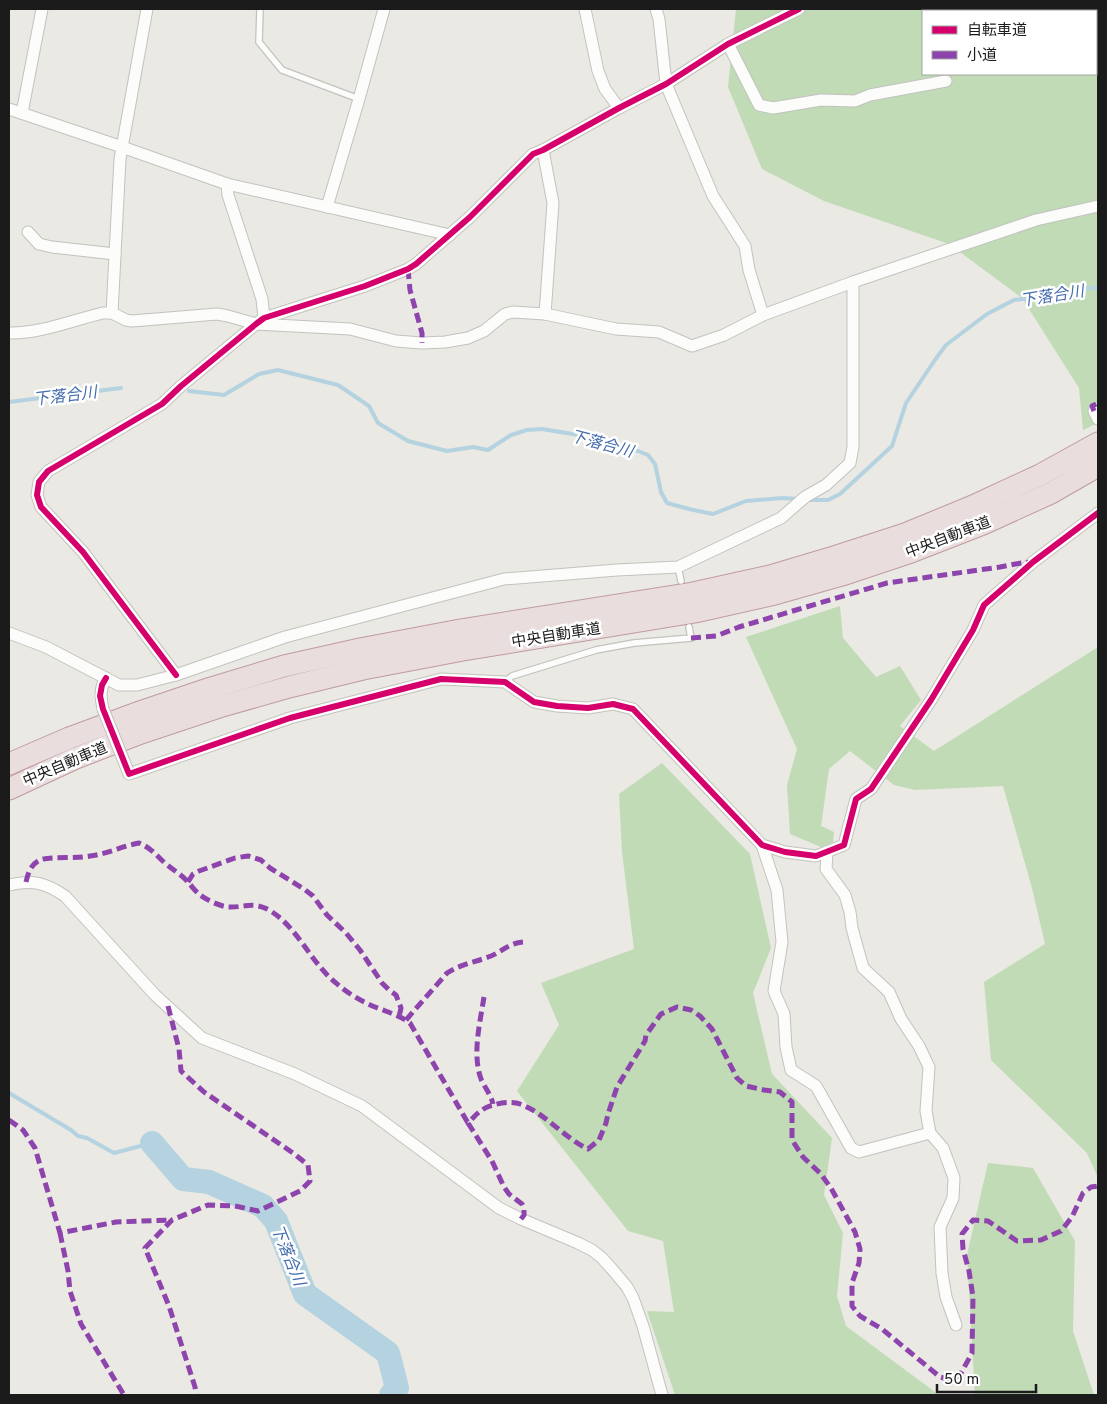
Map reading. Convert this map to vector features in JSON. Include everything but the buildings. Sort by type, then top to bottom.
[{"type":"highway","name":"中央自動車道","points":[[9,764],[69,738],[134,714],[284,666],[460,630],[693,592],[770,576],[829,559],[905,534],[973,506],[1040,475],[1098,443]]},
{"type":"highway","name":"中央自動車道","points":[[9,789],[76,758],[141,733],[219,707],[289,687],[363,669],[463,650],[695,612],[775,594],[842,575],[911,552],[983,524],[1051,493],[1098,466]]},
{"type":"street","points":[[22,113],[42,9]]},
{"type":"street","points":[[112,313],[120,159],[147,9]]},
{"type":"street","points":[[327,207],[384,9]]},
{"type":"street","points":[[585,9],[598,71],[605,89],[619,108]]},
{"type":"street","points":[[656,9],[659,19],[666,84],[713,196],[745,246],[749,270],[764,315]]},
{"type":"street","points":[[176,675],[82,552],[41,508],[37,495],[39,482],[48,472],[162,404],[260,321],[408,269],[470,217],[533,154],[666,84],[728,44],[799,9]]},
{"type":"street","points":[[728,44],[759,105],[773,108],[821,100],[855,101],[870,95],[946,81]]},
{"type":"street","points":[[9,109],[227,184],[450,235]]},
{"type":"street","points":[[543,150],[553,202],[545,314]]},
{"type":"street","points":[[227,184],[228,195],[262,299],[260,321]]},
{"type":"street","points":[[9,333],[34,331],[103,313],[112,313],[126,320],[217,314],[260,321],[350,330],[412,343],[446,342],[468,338],[484,332],[505,314],[513,312],[545,314],[616,329],[659,332],[692,346],[724,335],[764,315],[853,282],[1036,220],[1098,206]]},
{"type":"street","points":[[28,232],[39,244],[52,248],[115,254]]},
{"type":"street","points":[[9,633],[46,647],[119,685],[137,685],[176,675],[285,637],[504,579],[678,567],[781,518],[800,500],[826,485],[850,463],[853,447],[853,282]]},
{"type":"street","points":[[762,845],[784,852],[816,856],[844,845],[856,799],[871,789],[932,700],[973,630],[984,605],[1033,562],[1098,513]]},
{"type":"street","points":[[106,678],[102,685],[100,696],[103,709],[130,774],[290,718],[441,679],[505,682],[534,702],[557,706],[588,708],[613,704],[633,709],[762,845],[776,890],[782,942],[774,991],[784,1014],[786,1047],[791,1070],[816,1086],[851,1148],[859,1152],[930,1133]]},
{"type":"street","points":[[827,852],[826,869],[845,895],[863,968],[889,992],[901,1019],[919,1046],[929,1067],[926,1110],[930,1133],[942,1148],[954,1178],[952,1198],[940,1227],[942,1273],[946,1297],[956,1325]]},
{"type":"street","points":[[9,885],[26,882],[42,883],[65,896],[156,995],[202,1038],[295,1074],[362,1106],[499,1208],[578,1243],[602,1258],[633,1298],[643,1326],[662,1395]]},
{"type":"lane","points":[[260,9],[259,42],[282,70],[359,99]]},
{"type":"lane","points":[[678,567],[681,581]]},
{"type":"lane","points":[[505,682],[512,676],[596,650],[634,643],[691,638],[689,627]]},
{"type":"green space","points":[[736,9],[1048,10],[922,10],[922,75],[1097,75],[1097,37],[1098,423],[1083,430],[1079,388],[1022,298],[949,244],[824,201],[762,169],[728,87]]},
{"type":"green space","points":[[840,606],[843,638],[876,677],[900,666],[921,700],[900,726],[934,751],[1098,647],[1098,1178],[1087,1153],[991,1060],[984,982],[1045,944],[1032,888],[1003,786],[915,790],[894,785],[850,751],[829,769],[821,826],[834,832],[833,842],[821,847],[790,834],[787,785],[797,749],[746,637]]},
{"type":"green space","points":[[662,763],[750,854],[771,948],[753,993],[772,1074],[832,1138],[824,1195],[843,1233],[837,1296],[846,1326],[938,1395],[675,1395],[647,1311],[674,1312],[663,1241],[628,1231],[517,1091],[559,1025],[541,983],[634,949],[622,852],[619,794]]},
{"type":"green space","points":[[988,1163],[1033,1168],[1075,1241],[1073,1331],[1094,1395],[975,1395],[967,1255]]},
{"type":"waterway","name":"下落合川","points":[[807,500],[828,500],[840,494],[892,446],[906,403],[937,357],[946,345],[987,314],[1014,300],[1098,288]]},
{"type":"waterway","name":"下落合川","points":[[189,391],[224,395],[259,374],[278,370],[338,385],[369,406],[378,423],[408,441],[447,451],[473,447],[488,450],[511,435],[527,430],[542,429],[597,438],[648,455],[655,464],[661,492],[667,503],[713,514],[746,501],[782,498],[798,499]]},
{"type":"waterway","name":"下落合川","points":[[9,402],[121,388]]},
{"type":"waterway","points":[[9,1093],[78,1136],[87,1138],[114,1153],[152,1143]]},
{"type":"waterway","name":"下落合川","points":[[152,1143],[183,1179],[209,1182],[263,1206],[276,1221],[305,1294],[388,1353],[397,1388],[391,1395]]},
{"type":"marked path","points":[[408,269],[410,290],[422,333],[422,343]]},
{"type":"marked path","points":[[1094,411],[1092,406],[1098,403]]},
{"type":"marked path","points":[[691,638],[716,636],[739,627],[887,583],[1032,562]]},
{"type":"marked path","points":[[26,882],[32,866],[40,860],[96,855],[139,843],[150,849],[185,879],[200,895],[210,901],[228,907],[253,905],[269,910],[288,926],[327,975],[340,987],[365,1002],[410,1023],[468,1123]]},
{"type":"marked path","points":[[188,882],[193,874],[235,858],[248,856],[261,860],[313,896],[327,915],[346,933],[382,983],[396,995],[401,1008],[399,1017]]},
{"type":"marked path","points":[[406,1020],[447,973],[463,965],[491,956],[514,944],[523,942]]},
{"type":"marked path","points":[[484,997],[477,1059],[481,1079],[493,1104]]},
{"type":"marked path","points":[[168,1006],[179,1049],[181,1071],[204,1092],[308,1165],[310,1181],[300,1191],[258,1211],[235,1206],[208,1205],[172,1220],[145,1248],[169,1306],[196,1395]]},
{"type":"marked path","points":[[521,1219],[524,1215],[522,1204],[509,1194],[504,1187],[492,1161],[468,1123],[480,1111],[490,1106],[501,1103],[516,1103],[538,1113],[570,1138],[588,1149],[599,1140],[617,1087],[645,1041],[646,1035],[661,1014],[677,1007],[691,1010],[700,1016],[712,1029],[737,1078],[746,1086],[780,1092],[792,1102],[792,1140],[803,1157],[820,1173],[831,1188],[855,1232],[860,1249],[859,1263],[852,1283],[852,1306],[860,1316],[882,1329],[940,1377],[952,1380],[960,1375],[972,1353],[973,1297],[963,1249],[962,1234],[973,1220],[988,1221],[1017,1241],[1041,1240],[1061,1231],[1072,1217],[1083,1193],[1091,1187],[1098,1186]]},
{"type":"marked path","points":[[9,1120],[23,1130],[35,1148],[60,1233],[116,1222],[172,1220]]},
{"type":"marked path","points":[[60,1233],[70,1291],[81,1324],[124,1395]]},
{"type":"cycle path","points":[[176,675],[83,552],[41,507],[37,495],[39,482],[48,471],[162,404],[181,386],[264,318],[365,286],[408,269],[470,217],[533,154],[666,84],[728,44],[799,9]]},
{"type":"cycle path","points":[[106,678],[102,685],[100,696],[103,709],[129,774],[290,718],[441,679],[505,682],[534,702],[557,706],[588,708],[613,704],[633,709],[762,845],[785,852],[816,856],[844,845],[856,799],[871,789],[931,700],[973,630],[984,605],[1033,562],[1098,513]]}]
